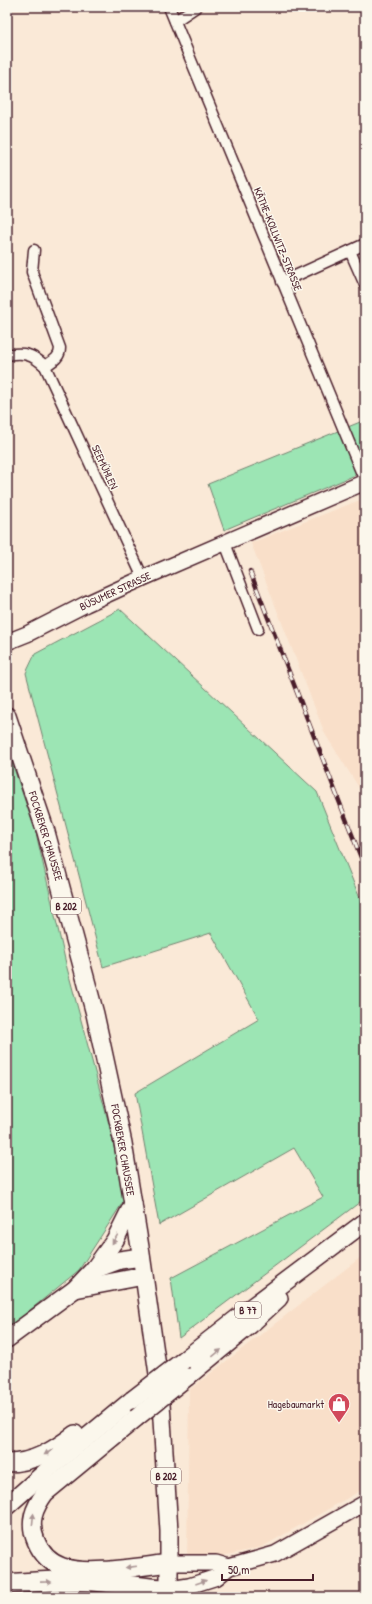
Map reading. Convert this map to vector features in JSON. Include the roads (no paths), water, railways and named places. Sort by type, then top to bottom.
[{"type":"highway","points":[[7,1584],[91,1581],[169,1593]]},
{"type":"main road","name":"FOCKBEKER CHAUSSEE","points":[[7,716],[46,832],[96,1014],[121,1135],[133,1204],[160,1388],[170,1563],[169,1593]]},
{"type":"main road","points":[[7,1339],[75,1289],[93,1270],[115,1240],[133,1204]]},
{"type":"main road","name":"B 77","points":[[7,1506],[52,1466],[131,1401],[365,1222]]},
{"type":"main road","points":[[93,1270],[120,1260],[141,1256]]},
{"type":"main road","points":[[170,1563],[99,1570],[64,1568],[53,1562],[40,1551],[33,1533],[32,1518],[36,1507],[45,1493],[250,1325],[292,1286],[313,1261]]},
{"type":"main road","points":[[75,1289],[144,1276]]},
{"type":"main road","points":[[7,1463],[24,1462],[36,1459],[49,1453],[97,1416],[131,1401]]},
{"type":"street","name":"KÄTHE-KOLLWITZ-STRASSE","points":[[169,7],[365,481]]},
{"type":"street","points":[[175,21],[196,7]]},
{"type":"street","points":[[282,282],[365,244]]},
{"type":"street","points":[[7,355],[20,353],[31,356],[36,358],[45,366],[57,358],[60,353],[60,348],[32,272],[34,250]]},
{"type":"street","points":[[350,251],[365,285]]},
{"type":"street","name":"SEEMÜHLEN","points":[[45,366],[142,578]]},
{"type":"street","name":"BÜSUMER STRASSE","points":[[7,642],[27,634],[142,578],[365,481]]},
{"type":"street","points":[[225,543],[258,629]]},
{"type":"street","points":[[169,1593],[217,1577],[229,1567],[275,1554],[365,1502]]},
{"type":"street","points":[[170,1563],[216,1563],[229,1567]]},
{"type":"railway","points":[[250,571],[365,868]]},
{"type":"place","name":"Hagebaumarkt","points":[[339,1424]]}]
